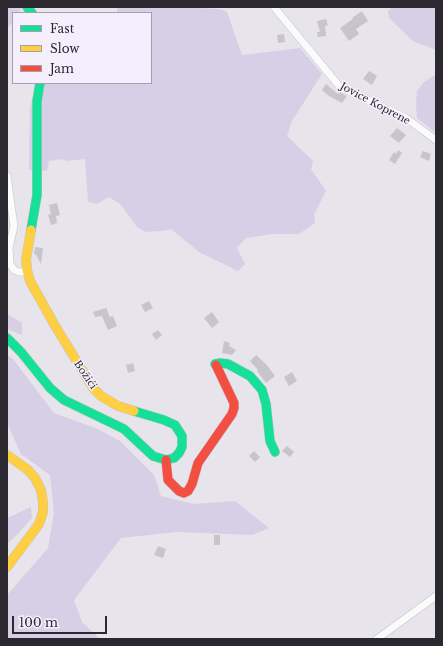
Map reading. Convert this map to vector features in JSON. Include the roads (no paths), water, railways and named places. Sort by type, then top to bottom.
[{"type":"main road","name":"Božići","points":[[40,84],[37,101],[37,195],[26,255],[27,272],[36,294],[84,376],[96,392],[118,406],[167,421],[179,429],[182,440],[181,450],[176,456],[166,460]]},
{"type":"main road","points":[[7,338],[21,352],[59,397],[78,408],[124,429],[134,436],[150,453],[157,458],[166,460],[168,480],[179,491],[184,493],[188,492],[192,484],[198,462],[232,414],[234,408],[234,403],[215,364],[228,364],[250,376],[262,390],[266,404],[270,441],[275,452]]},
{"type":"main road","points":[[7,455],[28,470],[39,485],[42,493],[43,507],[41,519],[36,528],[7,567]]},
{"type":"street","name":"Jovice Koprene","points":[[274,7],[340,88],[406,118],[436,140]]},
{"type":"street","points":[[7,176],[14,226],[9,248],[10,264],[14,270],[19,272],[27,272]]},
{"type":"street","points":[[377,639],[436,596]]}]
